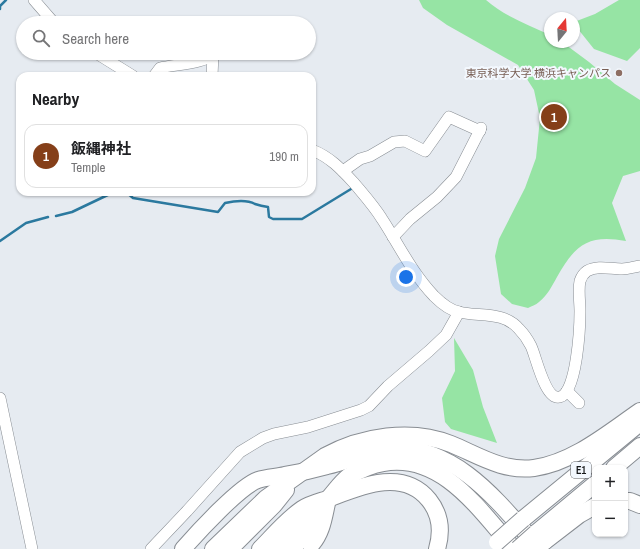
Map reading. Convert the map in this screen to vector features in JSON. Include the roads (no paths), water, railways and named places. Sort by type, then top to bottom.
[{"type":"highway","points":[[213,549],[266,498],[299,473],[335,450],[375,439],[422,436],[439,440],[490,462],[504,466],[533,468],[546,466],[576,453],[640,411]]},
{"type":"highway","name":"E1","points":[[492,546],[640,422]]},
{"type":"highway","points":[[618,465],[640,446]]},
{"type":"highway","points":[[183,549],[216,514],[248,485],[258,480],[299,473],[336,464],[377,451],[403,449],[433,456],[459,467],[492,496],[537,544],[592,508]]},
{"type":"highway","points":[[275,549],[328,499],[348,477],[377,464],[390,462],[417,464],[439,473],[460,489],[514,549]]},
{"type":"highway","points":[[196,549],[258,490],[299,473]]},
{"type":"highway","points":[[230,549],[274,505],[299,473]]},
{"type":"highway","points":[[260,549],[294,515],[304,508],[355,488],[388,481],[402,482],[416,488],[425,495],[436,510],[440,521],[437,549]]},
{"type":"highway","name":"E1","points":[[518,549],[537,544],[592,487]]},
{"type":"highway","points":[[292,549],[311,529],[328,499]]},
{"type":"highway","points":[[306,549],[317,538],[321,530],[328,499]]},
{"type":"highway","points":[[628,501],[640,505]]},
{"type":"street","points":[[34,0],[48,16]]},
{"type":"street","points":[[107,60],[127,72]]},
{"type":"street","points":[[157,72],[160,68],[202,60]]},
{"type":"street","points":[[212,72],[213,60]]},
{"type":"street","points":[[343,171],[356,161],[370,156],[394,142],[405,141],[425,151],[449,117],[481,130],[456,177],[437,197],[410,219],[393,237]]},
{"type":"street","points":[[316,152],[336,163],[376,209],[416,274],[434,296],[450,309],[459,312],[496,317],[510,321],[518,328],[531,344],[546,387],[550,394],[558,398],[563,396],[567,391],[577,354],[580,282],[582,277],[586,272],[594,268],[622,269],[640,266]]},
{"type":"street","points":[[151,549],[232,460],[245,448],[257,440],[274,434],[308,427],[369,406],[388,386],[446,335],[459,312]]},
{"type":"street","points":[[567,391],[579,403]]},
{"type":"street","points":[[0,398],[32,549]]},
{"type":"waterway","points":[[0,9],[0,6],[6,0]]},
{"type":"waterway","points":[[131,196],[133,198],[218,212],[225,203],[248,201],[260,206],[268,207],[269,217],[273,219],[302,219],[351,189]]},
{"type":"waterway","points":[[56,216],[72,212],[106,196]]},
{"type":"waterway","points":[[0,241],[26,223],[48,217]]},
{"type":"place","name":"東京科学大学 横浜キャンパス","points":[[619,73]]},
{"type":"place","name":"飯縄神社","points":[[554,117]]}]
